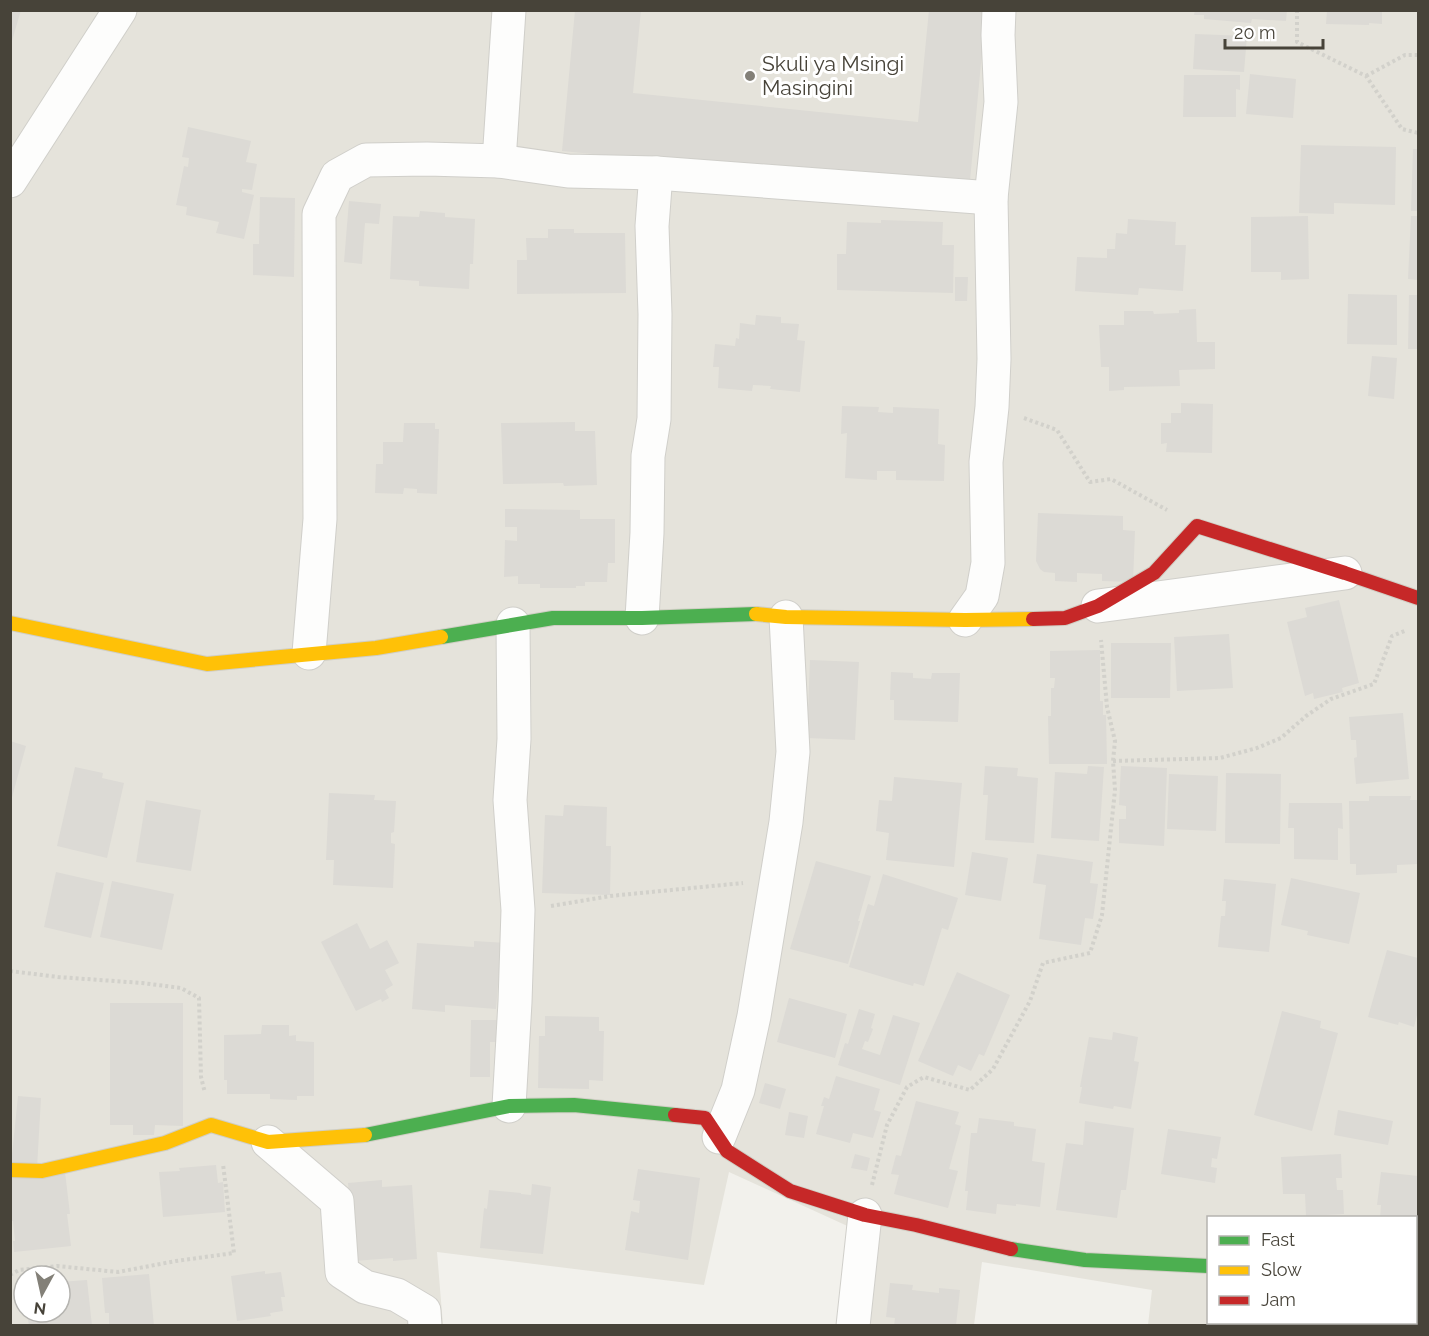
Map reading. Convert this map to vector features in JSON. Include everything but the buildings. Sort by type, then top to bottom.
[{"type":"street","points":[[10,181],[120,10]]},
{"type":"street","points":[[499,161],[509,10]]},
{"type":"street","points":[[965,620],[982,596],[988,562],[986,462],[994,359],[991,198],[1001,102],[999,10]]},
{"type":"street","points":[[309,653],[320,519],[319,214],[337,176],[366,160],[499,161],[568,171],[656,173],[991,198]]},
{"type":"street","points":[[642,618],[647,533],[648,456],[654,419],[655,314],[652,226],[656,173]]},
{"type":"street","points":[[10,623],[207,664],[376,648],[553,618],[642,618],[748,613],[786,617],[965,620],[1065,618],[1098,606],[1154,573],[1197,526],[1419,598]]},
{"type":"street","points":[[1098,606],[1345,573]]},
{"type":"street","points":[[719,1137],[738,1090],[754,1016],[786,822],[793,753],[786,617]]},
{"type":"street","points":[[509,1106],[518,910],[510,800],[514,740],[513,624]]},
{"type":"street","points":[[10,1170],[42,1171],[165,1143],[211,1125],[268,1142],[362,1136],[509,1106],[574,1105],[705,1118],[727,1151],[790,1191],[865,1215],[916,1225],[1014,1250],[1085,1260],[1207,1266]]},
{"type":"street","points":[[268,1142],[337,1201],[342,1272],[365,1287],[398,1295],[424,1311],[425,1326]]},
{"type":"street","points":[[853,1326],[865,1215]]},
{"type":"path","points":[[1297,10],[1297,42],[1366,75],[1402,129],[1419,133]]},
{"type":"path","points":[[1366,75],[1405,55],[1419,55]]},
{"type":"path","points":[[992,407],[1057,430],[1089,482],[1111,479],[1197,526]]},
{"type":"path","points":[[865,1215],[887,1125],[907,1088],[924,1077],[970,1090],[993,1069],[1030,1001],[1043,963],[1090,953],[1102,915],[1115,790],[1113,761],[1115,741],[1107,706],[1098,606]]},
{"type":"path","points":[[1113,761],[1220,758],[1257,748],[1281,738],[1306,716],[1331,699],[1374,684],[1392,636],[1410,629]]},
{"type":"path","points":[[518,910],[610,896],[777,880]]},
{"type":"path","points":[[10,971],[58,978],[142,983],[181,988],[199,998],[201,1077],[211,1125],[221,1149],[234,1253],[118,1272],[57,1266],[20,1270],[10,1275]]},
{"type":"shaded area","points":[[10,11],[1418,11],[1418,1325],[1148,1325],[1152,1290],[982,1262],[974,1325],[841,1325],[854,1229],[729,1172],[704,1285],[437,1252],[443,1325],[11,1325]]},
{"type":"traffic: fast","points":[[441,637],[553,618],[756,614]]},
{"type":"traffic: fast","points":[[365,1135],[509,1106],[574,1105],[675,1115]]},
{"type":"traffic: fast","points":[[1011,1249],[1085,1260],[1207,1266]]},
{"type":"traffic: slow","points":[[756,614],[786,617],[1033,619]]},
{"type":"traffic: slow","points":[[10,623],[207,664],[376,648],[441,637]]},
{"type":"traffic: slow","points":[[10,1170],[42,1171],[165,1143],[211,1125],[268,1142],[365,1135]]},
{"type":"traffic: jam","points":[[1033,619],[1065,618],[1098,606],[1154,573],[1197,526],[1418,598]]},
{"type":"traffic: jam","points":[[675,1115],[705,1118],[727,1151],[790,1191],[865,1215],[916,1225],[1011,1249]]},
{"type":"place","name":"Skuli ya Msingi Masingini","points":[[750,76]]}]
